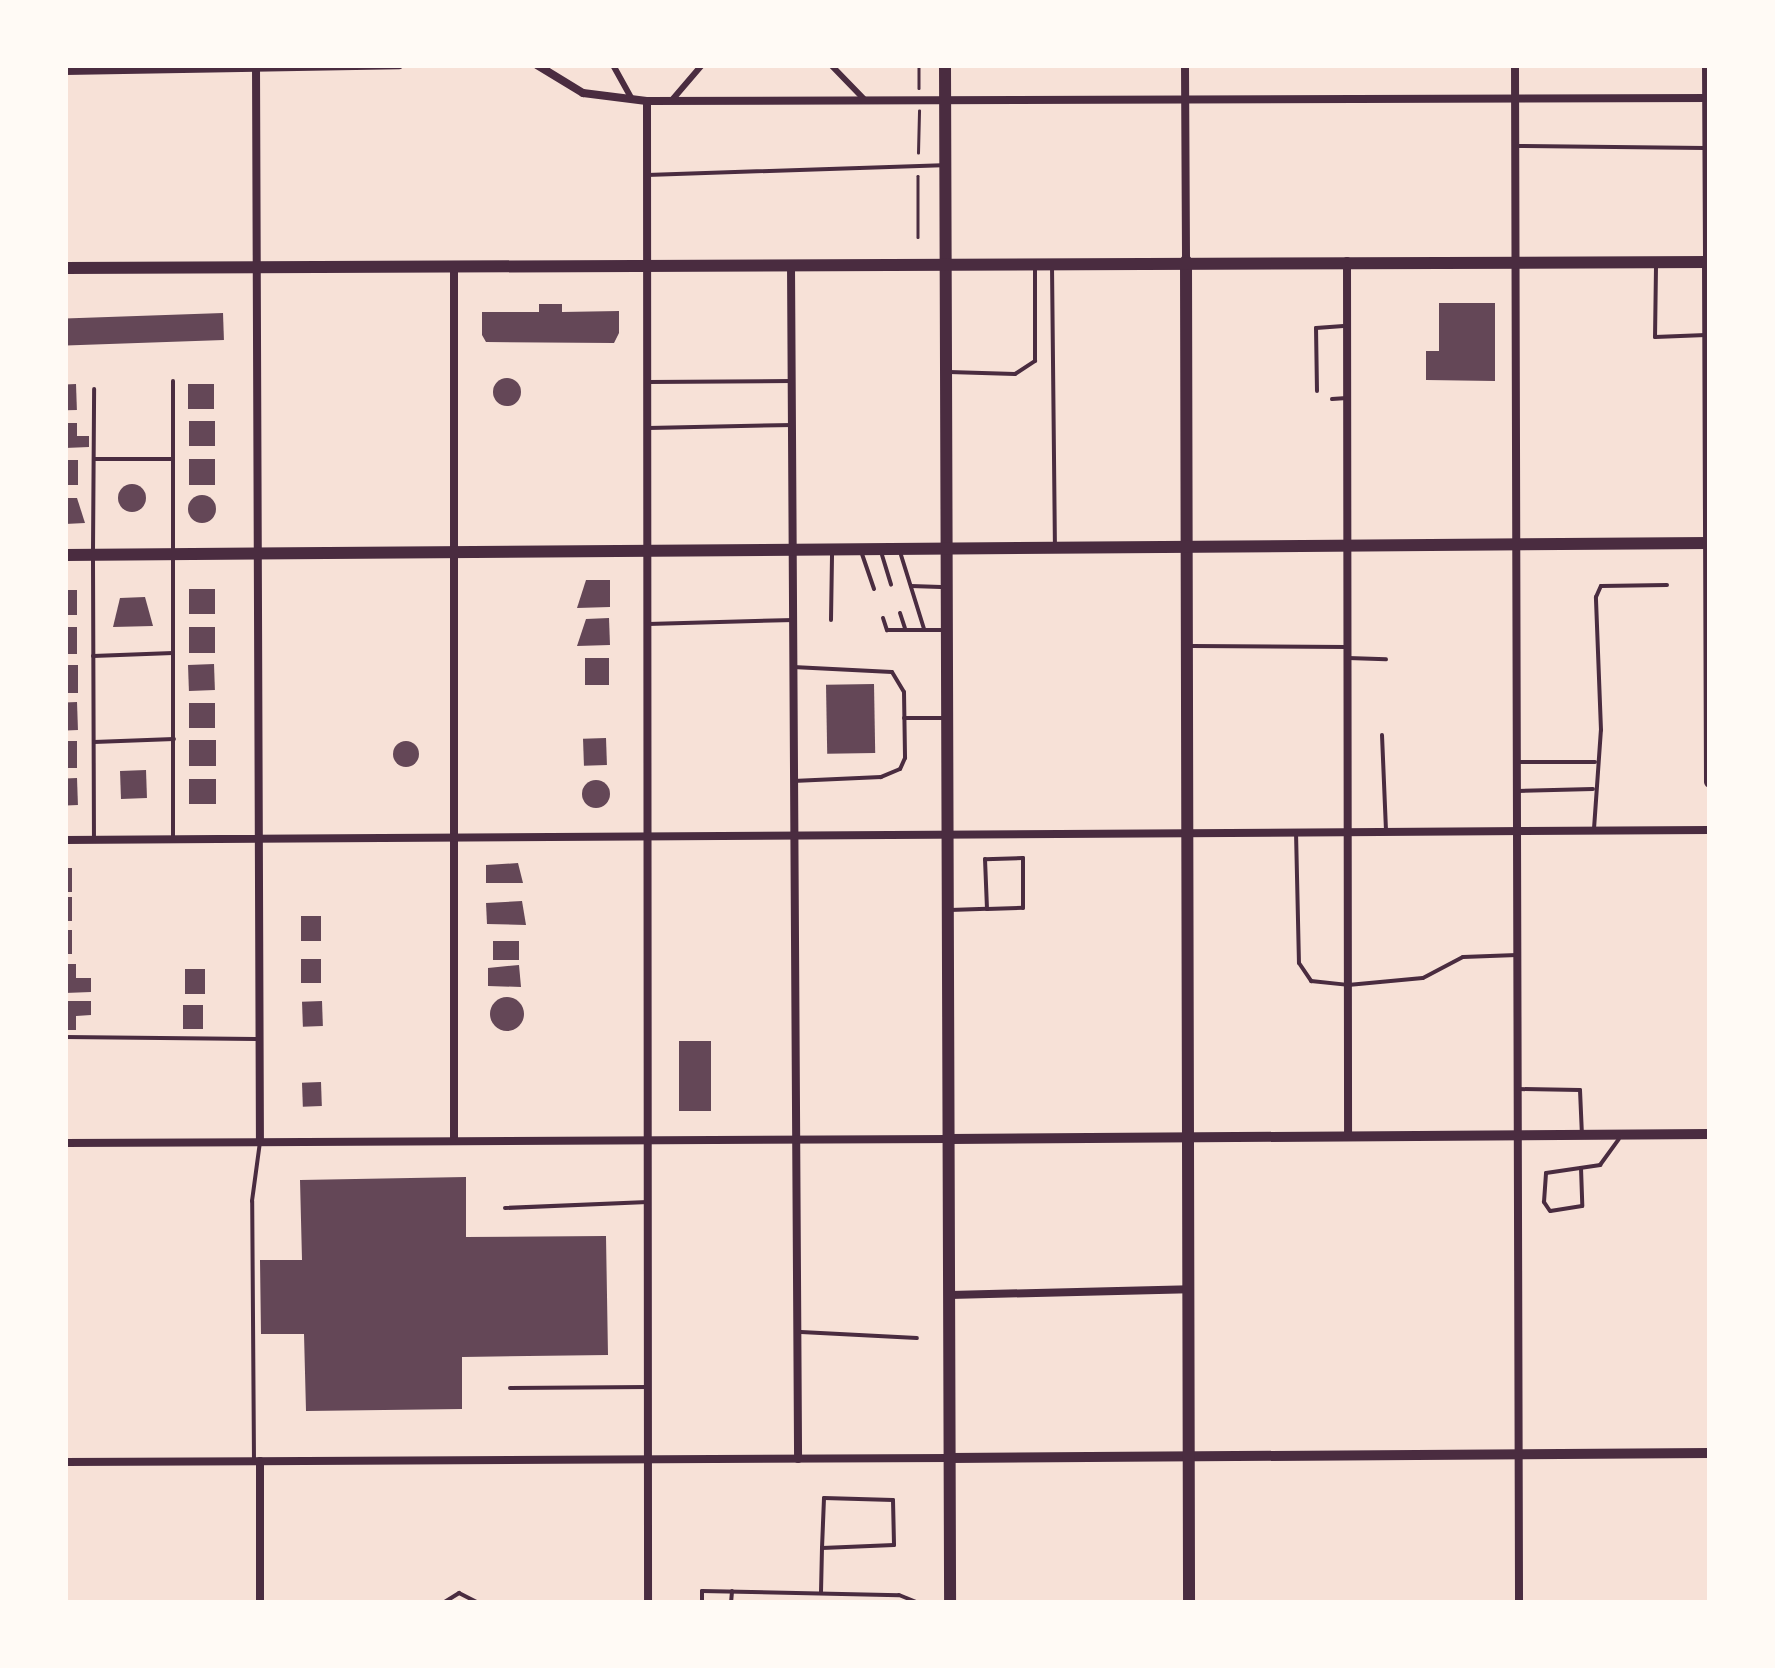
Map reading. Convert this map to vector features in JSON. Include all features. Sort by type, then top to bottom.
[{"type":"main road","points":[[945,65],[949,264],[950,1603]]},
{"type":"main road","points":[[65,268],[1186,260],[1709,262],[1710,782]]},
{"type":"main road","points":[[1186,260],[1189,1603]]},
{"type":"main road","points":[[65,555],[858,545],[1710,543]]},
{"type":"street","points":[[65,71],[399,65]]},
{"type":"street","points":[[537,65],[582,94],[647,101],[1709,98]]},
{"type":"street","points":[[613,65],[633,100]]},
{"type":"street","points":[[672,100],[702,65]]},
{"type":"street","points":[[830,65],[864,99]]},
{"type":"street","points":[[1185,65],[1186,260]]},
{"type":"street","points":[[1515,65],[1519,1603]]},
{"type":"street","points":[[1707,65],[1709,262]]},
{"type":"street","points":[[256,67],[260,1142]]},
{"type":"street","points":[[647,101],[648,1603]]},
{"type":"street","points":[[1347,261],[1348,1136]]},
{"type":"street","points":[[791,265],[792,1140],[798,1458]]},
{"type":"street","points":[[454,266],[454,1141]]},
{"type":"street","points":[[65,840],[1710,830]]},
{"type":"street","points":[[65,1143],[1710,1134]]},
{"type":"street","points":[[950,1295],[1188,1289]]},
{"type":"street","points":[[65,1462],[1710,1453]]},
{"type":"street","points":[[257,1461],[260,1603]]},
{"type":"lane","points":[[1515,146],[1707,148]]},
{"type":"lane","points":[[647,175],[946,164]]},
{"type":"lane","points":[[949,372],[1014,374],[1035,361],[1035,261]]},
{"type":"lane","points":[[1052,261],[1055,544]]},
{"type":"lane","points":[[1656,262],[1655,337],[1708,335]]},
{"type":"lane","points":[[1317,390],[1316,328],[1347,326]]},
{"type":"lane","points":[[173,381],[174,839]]},
{"type":"lane","points":[[648,382],[792,381]]},
{"type":"lane","points":[[94,388],[94,840]]},
{"type":"lane","points":[[1332,399],[1347,398]]},
{"type":"lane","points":[[648,428],[793,426]]},
{"type":"lane","points":[[95,459],[173,460]]},
{"type":"lane","points":[[858,545],[874,589]]},
{"type":"lane","points":[[898,545],[924,629]]},
{"type":"lane","points":[[831,620],[832,546]]},
{"type":"lane","points":[[879,546],[892,584]]},
{"type":"lane","points":[[1594,831],[1593,788],[1601,730],[1596,597],[1601,586],[1667,585]]},
{"type":"lane","points":[[911,586],[949,588]]},
{"type":"lane","points":[[900,613],[905,629]]},
{"type":"lane","points":[[883,618],[887,630],[950,630]]},
{"type":"lane","points":[[648,624],[794,620]]},
{"type":"lane","points":[[1187,646],[1348,652],[1386,659]]},
{"type":"lane","points":[[93,656],[174,652]]},
{"type":"lane","points":[[792,780],[892,774],[904,758],[900,680],[882,667],[793,667]]},
{"type":"lane","points":[[904,718],[950,718]]},
{"type":"lane","points":[[1382,735],[1386,832]]},
{"type":"lane","points":[[94,742],[174,739]]},
{"type":"lane","points":[[1517,762],[1595,762]]},
{"type":"lane","points":[[1517,791],[1593,788]]},
{"type":"lane","points":[[1296,832],[1299,963],[1311,981],[1348,985],[1423,978],[1464,958],[1517,955]]},
{"type":"lane","points":[[950,910],[1023,908],[1023,858],[986,860],[986,909]]},
{"type":"lane","points":[[65,1037],[260,1039]]},
{"type":"lane","points":[[1518,1089],[1580,1090],[1582,1135]]},
{"type":"lane","points":[[1581,1168],[1582,1206],[1550,1211],[1542,1177],[1605,1162],[1621,1134]]},
{"type":"lane","points":[[257,1461],[252,1201],[260,1142]]},
{"type":"lane","points":[[505,1208],[648,1202]]},
{"type":"lane","points":[[796,1332],[917,1338]]},
{"type":"lane","points":[[510,1388],[648,1387]]},
{"type":"lane","points":[[821,1592],[822,1548],[824,1498],[892,1500],[894,1545],[822,1548]]},
{"type":"lane","points":[[702,1603],[702,1591],[900,1594],[919,1603]]},
{"type":"lane","points":[[732,1591],[732,1603]]},
{"type":"lane","points":[[443,1603],[459,1593],[478,1603]]},
{"type":"lane","points":[[900,1594],[900,1603]]},
{"type":"path","points":[[918,238],[919,65]]},
{"type":"building","points":[[1439,303],[1495,303],[1495,381],[1426,380],[1426,351],[1439,351]]},
{"type":"building","points":[[539,304],[562,304],[562,312],[619,311],[619,333],[614,343],[486,342],[482,335],[482,312],[539,312]]},
{"type":"building","points":[[223,313],[224,340],[66,345],[65,319]]},
{"type":"building","points":[[507,378],[517,382],[521,392],[517,402],[507,406],[497,402],[493,392],[497,382]]},
{"type":"building","points":[[65,384],[76,384],[77,410],[66,410]]},
{"type":"building","points":[[188,384],[214,384],[214,409],[188,409]]},
{"type":"building","points":[[189,421],[215,421],[215,446],[189,446]]},
{"type":"building","points":[[65,423],[77,423],[77,436],[89,436],[89,447],[65,448]]},
{"type":"building","points":[[189,459],[215,459],[215,485],[189,485]]},
{"type":"building","points":[[65,460],[78,460],[78,485],[65,485]]},
{"type":"building","points":[[132,484],[142,488],[146,498],[142,508],[132,512],[122,508],[118,498],[122,488]]},
{"type":"building","points":[[202,495],[212,499],[216,509],[212,519],[202,523],[192,519],[188,509],[192,499]]},
{"type":"building","points":[[65,498],[77,498],[85,523],[65,524]]},
{"type":"building","points":[[586,580],[610,580],[610,607],[577,608]]},
{"type":"building","points":[[189,589],[215,589],[215,614],[189,614]]},
{"type":"building","points":[[65,590],[77,590],[77,615],[65,615]]},
{"type":"building","points":[[145,597],[153,626],[113,627],[120,598]]},
{"type":"building","points":[[609,618],[610,645],[577,646],[586,619]]},
{"type":"building","points":[[65,627],[77,627],[77,654],[65,654]]},
{"type":"building","points":[[189,627],[215,627],[215,653],[189,653]]},
{"type":"building","points":[[585,658],[609,658],[609,685],[585,685]]},
{"type":"building","points":[[214,664],[215,690],[189,691],[188,665]]},
{"type":"building","points":[[65,665],[78,665],[78,693],[65,693]]},
{"type":"building","points":[[874,684],[875,753],[827,754],[826,685]]},
{"type":"building","points":[[65,702],[77,702],[78,730],[66,730]]},
{"type":"building","points":[[189,703],[215,703],[215,728],[189,728]]},
{"type":"building","points":[[606,738],[607,765],[584,766],[583,739]]},
{"type":"building","points":[[189,740],[216,740],[216,766],[189,766]]},
{"type":"building","points":[[65,741],[77,741],[77,768],[65,768]]},
{"type":"building","points":[[406,741],[416,744],[416,764],[406,767],[396,764],[393,754],[396,744]]},
{"type":"building","points":[[146,770],[147,798],[121,799],[120,771]]},
{"type":"building","points":[[65,778],[77,778],[78,805],[66,805]]},
{"type":"building","points":[[189,779],[216,779],[216,804],[189,804]]},
{"type":"building","points":[[596,780],[606,784],[610,794],[606,804],[596,808],[586,804],[582,794],[586,784]]},
{"type":"building","points":[[518,863],[523,883],[486,883],[486,865]]},
{"type":"building","points":[[65,868],[72,868],[72,892],[65,892]]},
{"type":"building","points":[[65,897],[72,897],[72,921],[65,921]]},
{"type":"building","points":[[522,901],[526,925],[487,924],[486,903]]},
{"type":"building","points":[[301,916],[321,916],[321,941],[301,941]]},
{"type":"building","points":[[65,930],[72,930],[72,954],[65,954]]},
{"type":"building","points":[[493,941],[519,941],[519,960],[493,960]]},
{"type":"building","points":[[301,959],[321,959],[321,983],[301,983]]},
{"type":"building","points":[[65,964],[76,964],[76,978],[91,978],[91,992],[65,993]]},
{"type":"building","points":[[519,965],[521,987],[488,986],[488,968]]},
{"type":"building","points":[[185,969],[205,969],[205,994],[185,994]]},
{"type":"building","points":[[507,997],[519,1002],[524,1014],[519,1026],[507,1031],[495,1026],[490,1014],[495,1002]]},
{"type":"building","points":[[65,1001],[91,1001],[91,1015],[76,1016],[76,1030],[65,1030]]},
{"type":"building","points":[[322,1001],[323,1026],[303,1027],[302,1002]]},
{"type":"building","points":[[183,1005],[203,1005],[203,1029],[183,1029]]},
{"type":"building","points":[[679,1041],[711,1041],[711,1111],[679,1111]]},
{"type":"building","points":[[321,1082],[322,1106],[303,1107],[302,1083]]},
{"type":"building","points":[[466,1177],[466,1237],[606,1236],[608,1355],[462,1357],[462,1409],[306,1411],[304,1334],[261,1334],[260,1260],[302,1260],[300,1180]]}]
